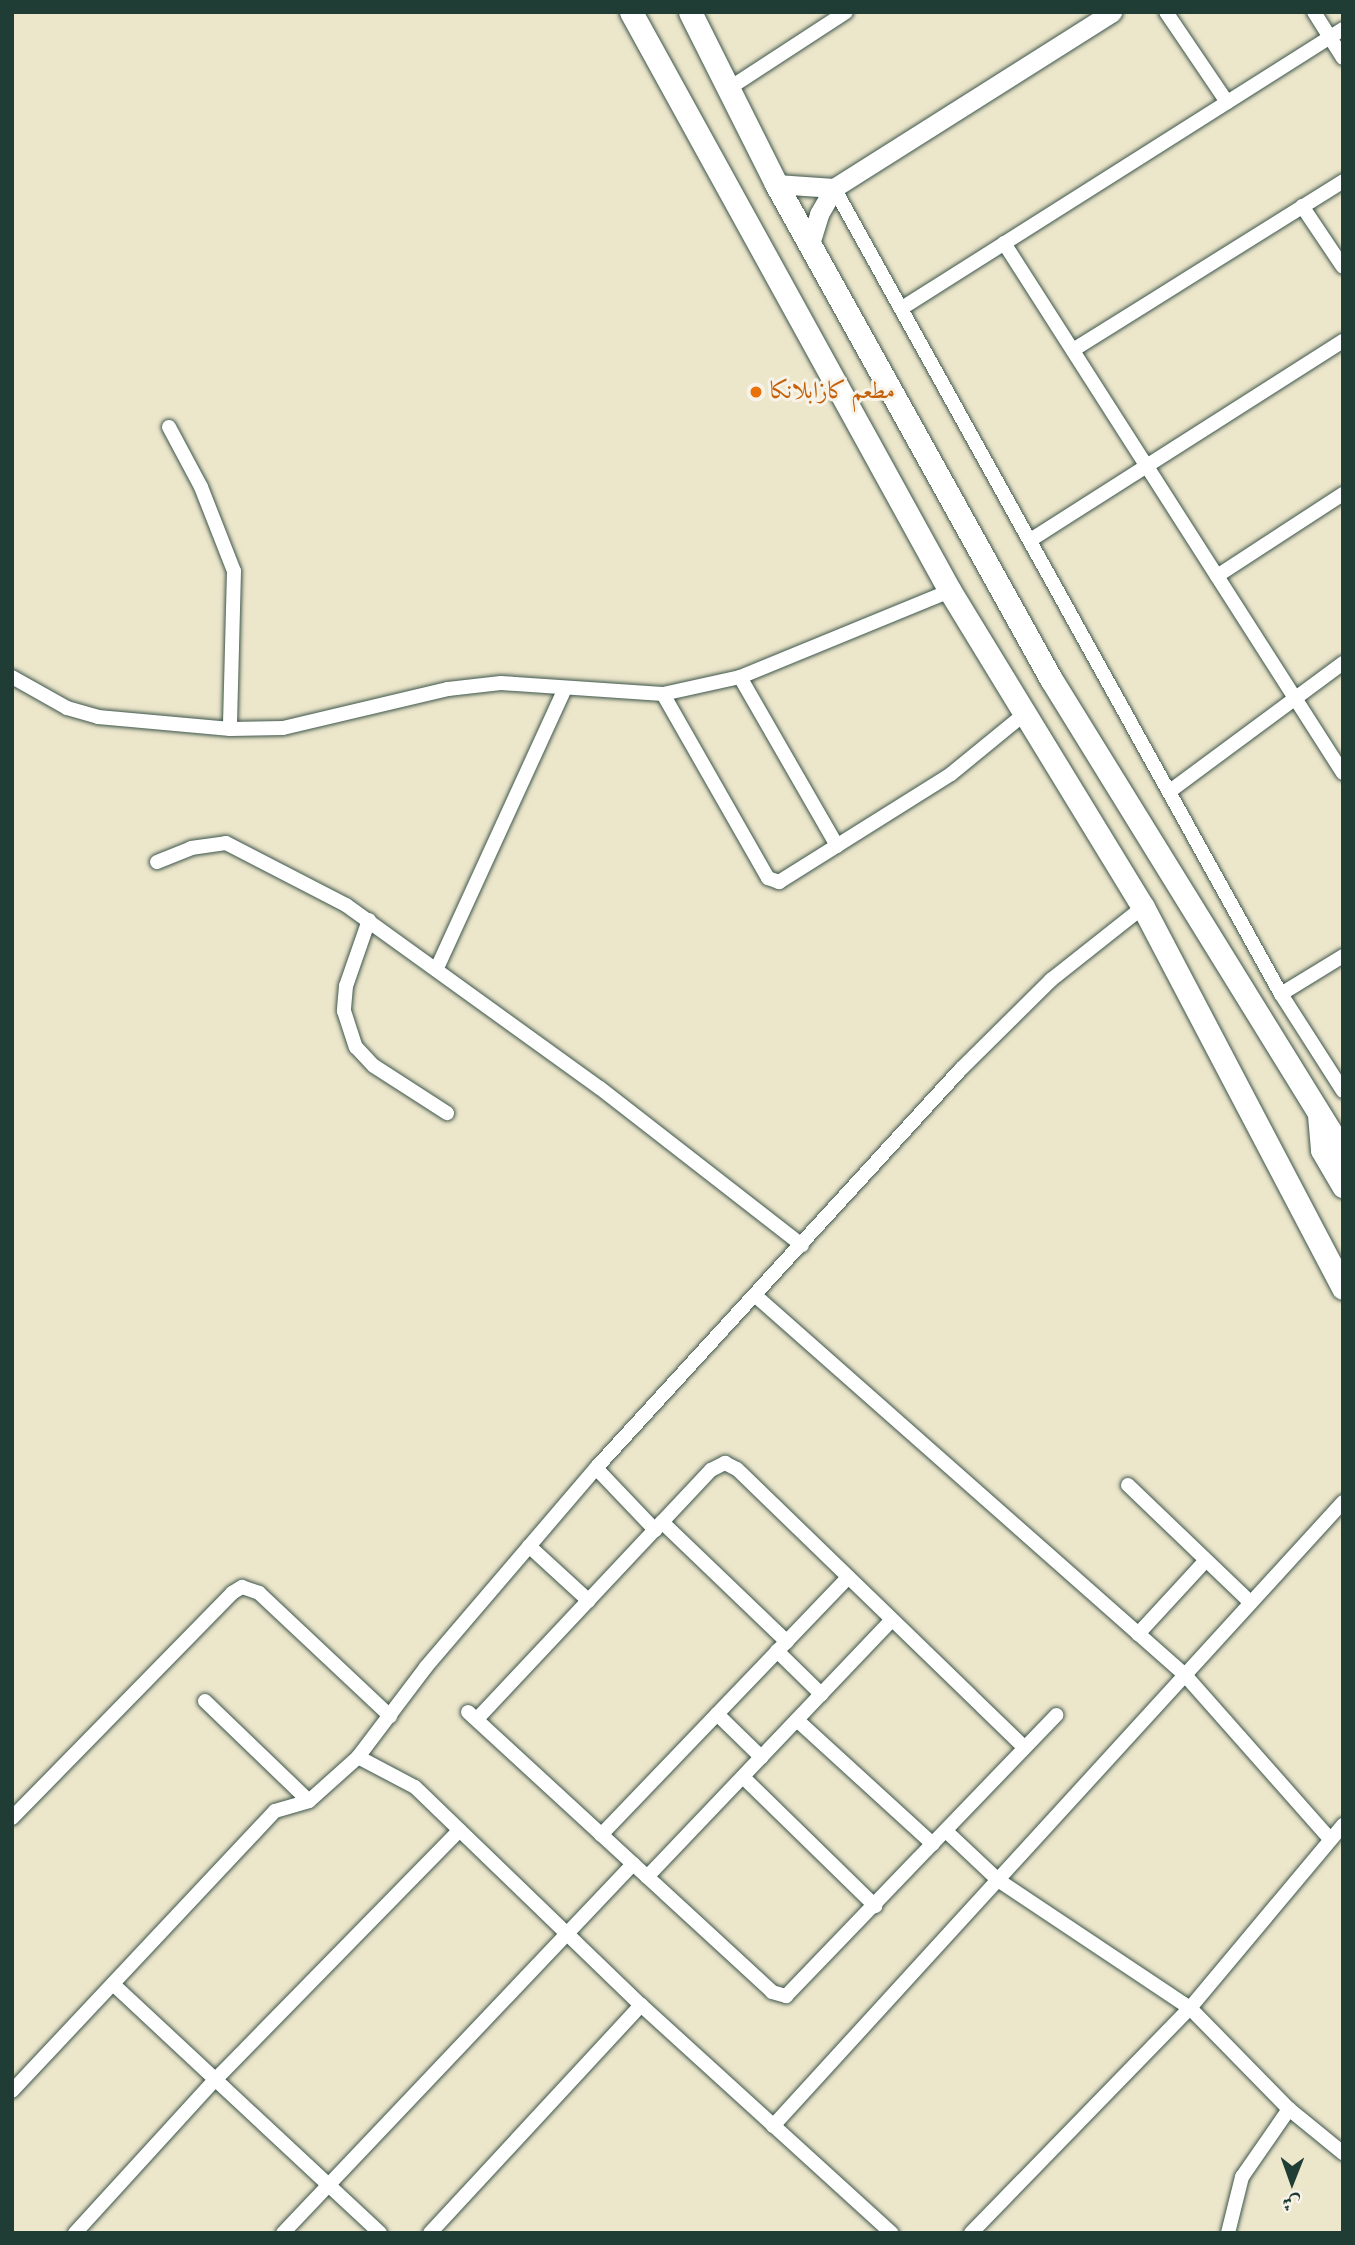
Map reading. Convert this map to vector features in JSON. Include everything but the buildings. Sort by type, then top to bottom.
[{"type":"main road","points":[[631,12],[950,591],[1023,715],[1143,907],[1342,1285]]},
{"type":"main road","points":[[690,12],[731,87],[776,184],[1051,679],[1343,1152]]},
{"type":"main road","points":[[1319,1113],[1322,1150],[1343,1186]]},
{"type":"street","points":[[731,87],[846,12]]},
{"type":"street","points":[[810,244],[818,214],[834,188],[1112,12]]},
{"type":"street","points":[[1166,12],[1227,102]]},
{"type":"street","points":[[1314,12],[1343,58]]},
{"type":"street","points":[[902,308],[1343,29]]},
{"type":"street","points":[[1073,350],[1343,181]]},
{"type":"street","points":[[776,184],[834,188]]},
{"type":"street","points":[[834,188],[1032,538],[1281,994],[1343,1091]]},
{"type":"street","points":[[1302,206],[1343,267]]},
{"type":"street","points":[[1004,243],[1343,773]]},
{"type":"street","points":[[1032,538],[1343,341]]},
{"type":"street","points":[[169,427],[201,487],[234,571],[230,729]]},
{"type":"street","points":[[1217,576],[1343,494]]},
{"type":"street","points":[[12,677],[67,708],[97,717],[165,727],[230,729],[283,728],[448,689],[530,682],[565,689],[663,694],[740,677],[950,591]]},
{"type":"street","points":[[1170,791],[1343,663]]},
{"type":"street","points":[[740,677],[837,846]]},
{"type":"street","points":[[437,968],[565,689]]},
{"type":"street","points":[[663,694],[768,878],[784,880],[951,774],[1023,715]]},
{"type":"street","points":[[157,862],[191,848],[226,843],[369,920],[437,968],[802,1245]]},
{"type":"street","points":[[12,2091],[275,1811],[309,1801],[358,1757],[528,1546],[596,1468],[757,1297],[998,1033],[1051,981],[1143,907]]},
{"type":"street","points":[[369,920],[346,986],[344,1010],[356,1047],[374,1066],[447,1113]]},
{"type":"street","points":[[1281,994],[1343,956]]},
{"type":"street","points":[[757,1297],[1185,1675],[1329,1838]]},
{"type":"street","points":[[1024,1747],[730,1463],[711,1470],[589,1601],[473,1716],[778,1996],[792,1994],[1056,1715]]},
{"type":"street","points":[[596,1468],[782,1646],[821,1695]]},
{"type":"street","points":[[1128,1485],[1251,1603]]},
{"type":"street","points":[[773,2126],[1343,1502]]},
{"type":"street","points":[[528,1546],[589,1601]]},
{"type":"street","points":[[1138,1634],[1206,1560]]},
{"type":"street","points":[[601,1835],[848,1577]]},
{"type":"street","points":[[12,1818],[232,1593],[243,1587],[259,1593],[390,1716]]},
{"type":"street","points":[[647,1877],[892,1620]]},
{"type":"street","points":[[205,1701],[309,1801]]},
{"type":"street","points":[[717,1714],[761,1757]]},
{"type":"street","points":[[797,1720],[933,1844]]},
{"type":"street","points":[[358,1757],[415,1787],[640,2005],[892,2233]]},
{"type":"street","points":[[743,1777],[874,1906]]},
{"type":"street","points":[[971,2233],[1191,2008],[1329,1838],[1343,1825]]},
{"type":"street","points":[[75,2233],[214,2081],[460,1830]]},
{"type":"street","points":[[946,1831],[998,1880],[1191,2008],[1289,2109],[1343,2153]]},
{"type":"street","points":[[283,2233],[633,1864]]},
{"type":"street","points":[[113,1984],[380,2233]]},
{"type":"street","points":[[430,2233],[640,2005]]},
{"type":"street","points":[[1228,2233],[1242,2177],[1289,2109]]},
{"type":"place","name":"مطعم كازابلانكا","points":[[756,392]]}]
